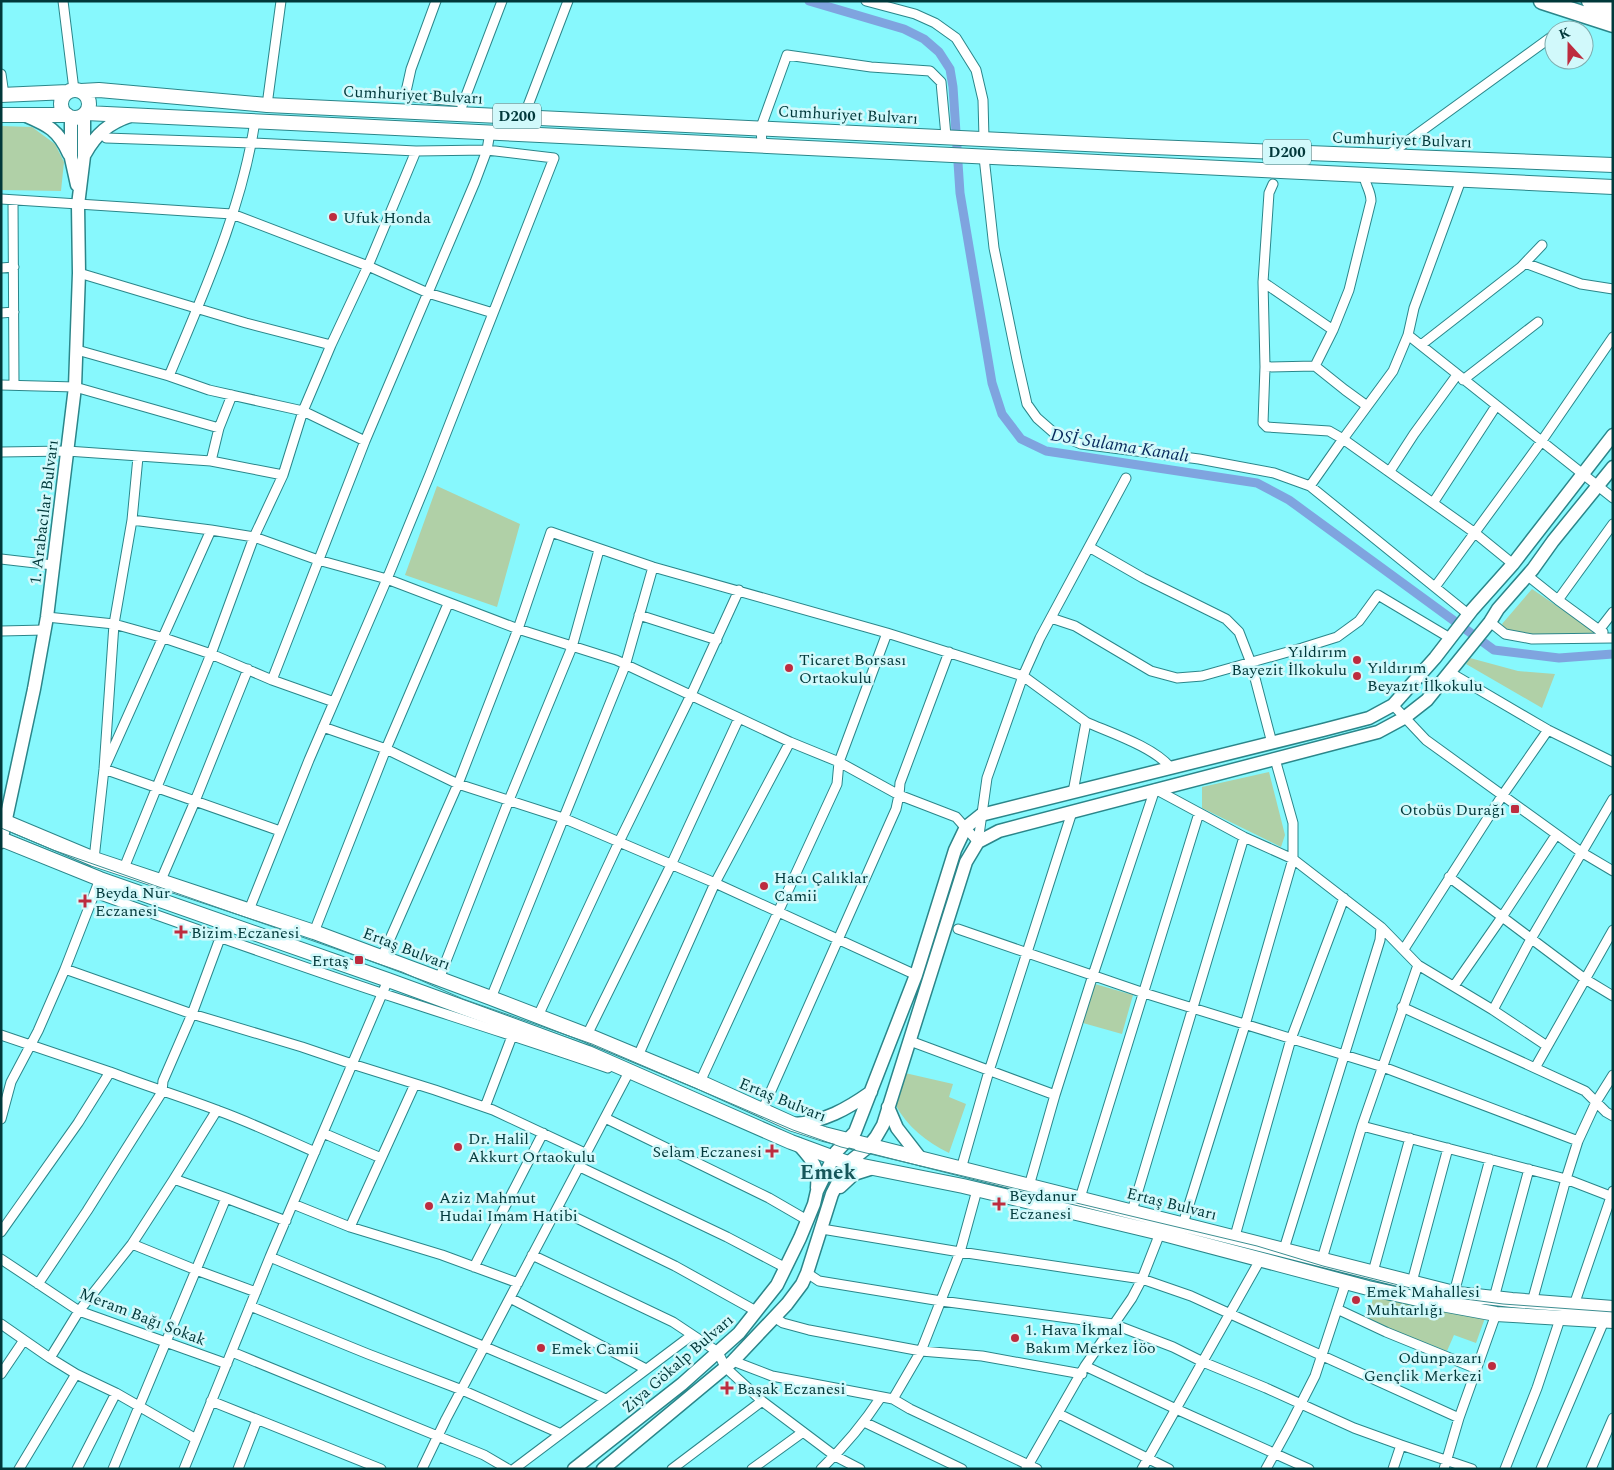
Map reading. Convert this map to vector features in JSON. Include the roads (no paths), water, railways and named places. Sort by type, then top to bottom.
[{"type":"highway","points":[[1542,1],[1613,24]]},
{"type":"highway","points":[[1590,1],[1613,9]]},
{"type":"main road","name":"Cumhuriyet Bulvarı","points":[[3,95],[99,90],[267,105],[462,108],[494,115],[984,139],[1613,164]]},
{"type":"main road","points":[[74,91],[88,97],[90,101],[90,105],[77,116],[62,110],[61,105],[62,100],[74,91]]},
{"type":"main road","name":"Cumhuriyet Bulvarı","points":[[1,115],[130,116],[255,121],[1613,186]]},
{"type":"main road","points":[[24,115],[48,126],[58,134],[78,157],[100,132],[113,123],[130,116]]},
{"type":"main road","points":[[490,132],[494,115]]},
{"type":"main road","name":"1. Arabacılar Bulvarı","points":[[3,832],[47,616],[75,387],[79,273],[77,116]]},
{"type":"main road","points":[[1127,164],[1128,146]]},
{"type":"main road","points":[[966,827],[981,815],[1368,718],[1393,705],[1435,658],[1467,616],[1512,564],[1613,436]]},
{"type":"main road","points":[[848,1163],[868,1146],[876,1137],[883,1124],[966,862],[978,842],[998,831],[1378,732],[1404,718],[1427,700],[1487,626],[1498,609],[1528,576],[1553,541],[1613,467]]},
{"type":"main road","name":"Ziya Gökalp Bulvarı","points":[[574,1469],[682,1384],[739,1333],[777,1285],[808,1220],[817,1191],[836,1152],[855,1132],[916,975],[955,850],[966,827]]},
{"type":"main road","name":"Ertaş Bulvarı","points":[[3,832],[94,858],[161,880],[382,957],[587,1035],[700,1082],[792,1124],[868,1146],[1235,1236],[1454,1293],[1532,1302],[1613,1308]]},
{"type":"main road","name":"Ertaş Bulvarı","points":[[3,832],[100,879],[388,980],[514,1031],[588,1053],[628,1073],[848,1163],[977,1190],[1160,1233],[1346,1282],[1436,1303],[1496,1314],[1608,1321]]},
{"type":"main road","points":[[792,1124],[808,1123],[827,1117],[849,1107],[871,1092]]},
{"type":"main road","points":[[888,1107],[897,1128],[922,1159]]},
{"type":"main road","points":[[798,1144],[811,1160],[818,1174],[817,1191]]},
{"type":"main road","name":"Ziya Gökalp Bulvarı","points":[[608,1467],[729,1364],[787,1304],[802,1284],[807,1273],[832,1194],[848,1163]]},
{"type":"main road","points":[[832,1194],[854,1174],[874,1168]]},
{"type":"street","points":[[63,1],[74,91]]},
{"type":"street","points":[[267,105],[282,1]]},
{"type":"street","points":[[436,1],[411,69],[405,96],[462,108],[502,1]]},
{"type":"street","points":[[524,116],[568,1]]},
{"type":"street","points":[[866,1],[915,14],[934,23],[956,38],[976,70],[982,100],[984,139]]},
{"type":"street","points":[[1387,156],[1544,42]]},
{"type":"street","points":[[762,145],[761,127],[787,55],[871,67],[930,71],[941,82],[953,137]]},
{"type":"street","points":[[1,74],[3,95]]},
{"type":"street","points":[[169,376],[198,307],[232,214],[252,143],[255,121]]},
{"type":"street","points":[[272,680],[365,441],[475,182],[487,150],[490,132]]},
{"type":"street","points":[[106,138],[416,150],[487,150],[554,158],[387,579],[323,727],[249,910]]},
{"type":"street","points":[[124,868],[211,654],[254,537],[283,475],[303,411],[368,266],[416,150]]},
{"type":"street","points":[[984,157],[994,248],[1027,404],[1037,418],[1053,432],[1081,444],[1200,459],[1265,471],[1310,486],[1435,587],[1467,616]]},
{"type":"street","points":[[1315,366],[1334,330],[1349,290],[1371,194],[1365,186],[1364,175]]},
{"type":"street","points":[[1310,486],[1393,371],[1408,335],[1414,308],[1461,180]]},
{"type":"street","points":[[1273,184],[1269,193],[1263,282],[1265,367],[1263,423],[1267,427],[1329,431],[1344,439],[1475,533],[1512,564]]},
{"type":"street","points":[[1,199],[232,214],[368,266],[428,293],[493,314]]},
{"type":"street","points":[[13,200],[14,385]]},
{"type":"street","points":[[1421,345],[1525,263],[1542,245]]},
{"type":"street","points":[[1525,263],[1581,284],[1613,289]]},
{"type":"street","points":[[1,268],[14,268]]},
{"type":"street","points":[[79,273],[198,307],[246,323],[331,345]]},
{"type":"street","points":[[1263,282],[1334,330]]},
{"type":"street","points":[[1,312],[14,312]]},
{"type":"street","points":[[1390,471],[1414,434],[1460,378],[1538,322]]},
{"type":"street","points":[[1408,335],[1613,498]]},
{"type":"street","points":[[1435,587],[1541,442],[1613,337]]},
{"type":"street","points":[[77,350],[169,376],[209,390],[303,411],[365,441]]},
{"type":"street","points":[[1265,367],[1315,366],[1367,406]]},
{"type":"street","points":[[1,385],[75,387],[219,428]]},
{"type":"street","points":[[211,461],[219,428],[232,395]]},
{"type":"street","points":[[1433,503],[1496,406]]},
{"type":"street","points":[[1,452],[67,451],[211,461],[283,475]]},
{"type":"street","points":[[94,858],[104,769],[114,624],[132,520],[138,457]]},
{"type":"street","points":[[978,842],[987,778],[1023,676],[1051,618],[1126,478]]},
{"type":"street","points":[[132,520],[254,537],[318,560],[387,579],[518,630],[616,660],[625,666],[692,695],[790,742],[839,762],[899,795],[956,817],[978,842]]},
{"type":"street","points":[[1558,600],[1613,524]]},
{"type":"street","points":[[104,769],[211,530]]},
{"type":"street","points":[[382,957],[458,784],[518,630],[551,532],[653,567],[887,633],[1023,676],[1086,722],[1136,744],[1166,762],[1171,768]]},
{"type":"street","points":[[1089,547],[1143,578],[1226,619],[1239,632],[1251,663],[1272,743]]},
{"type":"street","points":[[439,979],[509,800],[572,647],[599,550]]},
{"type":"street","points":[[1,559],[53,565]]},
{"type":"street","points":[[490,998],[625,666],[653,567]]},
{"type":"street","points":[[1528,576],[1599,630],[1613,637]]},
{"type":"street","points":[[538,1016],[692,695],[739,590]]},
{"type":"street","points":[[1051,618],[1075,626],[1151,671],[1177,678],[1202,676],[1337,637],[1359,621],[1378,596],[1452,635]]},
{"type":"street","points":[[314,932],[386,748],[448,604]]},
{"type":"street","points":[[1599,630],[1613,612]]},
{"type":"street","points":[[47,616],[114,624],[164,638],[211,654],[272,680],[334,702]]},
{"type":"street","points":[[640,616],[717,640]]},
{"type":"street","points":[[1487,626],[1505,634],[1532,639],[1613,637]]},
{"type":"street","points":[[1,631],[44,630]]},
{"type":"street","points":[[700,1082],[837,784],[839,762],[887,633]]},
{"type":"street","points":[[762,1111],[896,809],[900,783],[949,652]]},
{"type":"street","points":[[161,880],[248,669]]},
{"type":"street","points":[[1449,672],[1548,730],[1613,762]]},
{"type":"street","points":[[1393,705],[1426,740],[1556,835],[1613,871]]},
{"type":"street","points":[[587,1035],[672,865],[739,718]]},
{"type":"street","points":[[1073,792],[1086,722]]},
{"type":"street","points":[[323,727],[386,748],[458,784],[563,818],[715,883],[916,975]]},
{"type":"street","points":[[1404,949],[1502,796],[1548,730]]},
{"type":"street","points":[[638,1056],[715,883],[790,742]]},
{"type":"street","points":[[1183,1224],[1245,1025],[1293,859],[1293,822],[1275,760]]},
{"type":"street","points":[[104,769],[280,831]]},
{"type":"street","points":[[1029,1186],[1055,1095],[1093,975],[1155,789],[1244,837],[1293,859],[1381,927],[1418,965],[1493,1010],[1547,1046]]},
{"type":"street","points":[[1493,1010],[1531,939],[1613,800]]},
{"type":"street","points":[[960,1169],[989,1071],[1072,812]]},
{"type":"street","points":[[1080,1198],[1199,813]]},
{"type":"street","points":[[1454,986],[1556,835]]},
{"type":"street","points":[[1132,1211],[1244,837]]},
{"type":"street","points":[[1449,877],[1585,979],[1613,996]]},
{"type":"street","points":[[1,1119],[11,1082],[65,969],[100,879]]},
{"type":"street","points":[[95,893],[382,993],[514,1031],[485,1108]]},
{"type":"street","points":[[1235,1236],[1291,1039],[1344,898]]},
{"type":"street","points":[[38,1284],[87,1211],[162,1092],[163,1081],[192,1014],[226,922]]},
{"type":"street","points":[[1284,1249],[1380,940],[1381,927]]},
{"type":"street","points":[[958,929],[1144,993],[1345,1054],[1578,1141]]},
{"type":"street","points":[[1534,1068],[1613,930]]},
{"type":"street","points":[[1322,1259],[1362,1126],[1418,965]]},
{"type":"street","points":[[65,969],[192,1014],[302,1046],[485,1108],[587,1154]]},
{"type":"street","points":[[184,1469],[270,1256],[388,980]]},
{"type":"street","points":[[1402,1007],[1585,1091],[1606,1112],[1613,1116]]},
{"type":"street","points":[[1,1035],[217,1110],[315,1152]]},
{"type":"street","points":[[910,1041],[1055,1095]]},
{"type":"street","points":[[1,1232],[78,1123],[110,1072]]},
{"type":"street","points":[[422,1469],[628,1073]]},
{"type":"street","points":[[1532,1302],[1578,1141],[1596,1102],[1613,1075]]},
{"type":"street","points":[[350,1227],[415,1084]]},
{"type":"street","points":[[50,1358],[79,1311],[132,1244],[217,1110]]},
{"type":"street","points":[[605,1118],[760,1194],[808,1220]]},
{"type":"street","points":[[1362,1126],[1566,1179],[1611,1193],[1574,1305]]},
{"type":"street","points":[[323,1133],[381,1158]]},
{"type":"street","points":[[474,1266],[543,1133]]},
{"type":"street","points":[[1373,1272],[1410,1138]]},
{"type":"street","points":[[1412,1282],[1448,1148]]},
{"type":"street","points":[[1454,1293],[1490,1159]]},
{"type":"street","points":[[580,1167],[727,1237],[786,1268]]},
{"type":"street","points":[[1494,1298],[1528,1169]]},
{"type":"street","points":[[174,1179],[286,1221]]},
{"type":"street","points":[[893,1399],[921,1351],[960,1252],[977,1190]]},
{"type":"street","points":[[113,1469],[226,1198]]},
{"type":"street","points":[[293,1204],[350,1227],[442,1254],[518,1283]]},
{"type":"street","points":[[558,1209],[675,1266],[756,1311]]},
{"type":"street","points":[[822,1229],[1142,1279],[1191,1296],[1459,1418]]},
{"type":"street","points":[[729,1364],[772,1376],[893,1399],[1030,1468],[1083,1370],[1112,1324],[1132,1298],[1142,1279],[1160,1233]]},
{"type":"street","points":[[132,1244],[256,1292]]},
{"type":"street","points":[[532,1255],[664,1318],[692,1335],[718,1352],[762,1401],[835,1456],[860,1469]]},
{"type":"street","points":[[270,1256],[386,1306],[486,1346],[606,1399]]},
{"type":"street","name":"Meram Bağı Sokak","points":[[1,1259],[79,1311],[227,1364]]},
{"type":"street","points":[[1142,1469],[1260,1260]]},
{"type":"street","points":[[807,1273],[820,1281],[940,1301],[1112,1324],[1173,1347],[1202,1362],[1354,1428],[1402,1445],[1445,1464],[1472,1469]]},
{"type":"street","points":[[1266,1469],[1314,1376],[1346,1282]]},
{"type":"street","points":[[510,1298],[646,1369]]},
{"type":"street","points":[[250,1306],[462,1390],[559,1433]]},
{"type":"street","points":[[1337,1309],[1386,1332],[1477,1368]]},
{"type":"street","points":[[1445,1464],[1459,1418],[1496,1314]]},
{"type":"street","points":[[774,1317],[784,1324],[809,1330],[921,1351],[982,1356],[1083,1370],[1176,1409],[1309,1469]]},
{"type":"street","points":[[1505,1469],[1537,1388],[1560,1319]]},
{"type":"street","points":[[1541,1469],[1608,1321]]},
{"type":"street","points":[[1,1324],[76,1374],[116,1393],[196,1439]]},
{"type":"street","points":[[514,1469],[559,1433],[692,1335]]},
{"type":"street","points":[[1,1374],[24,1340]]},
{"type":"street","points":[[232,1352],[284,1375],[484,1455],[508,1469]]},
{"type":"street","points":[[19,1469],[76,1374]]},
{"type":"street","points":[[77,1469],[116,1393]]},
{"type":"street","points":[[821,1469],[835,1456],[864,1422],[882,1397]]},
{"type":"street","points":[[672,1469],[762,1401]]},
{"type":"street","points":[[211,1402],[381,1469]]},
{"type":"street","points":[[1059,1414],[1169,1469]]},
{"type":"street","points":[[1591,1469],[1613,1418]]},
{"type":"street","points":[[238,1469],[257,1420]]},
{"type":"street","points":[[864,1422],[962,1469]]},
{"type":"street","points":[[752,1469],[804,1432]]},
{"type":"street","points":[[1393,1469],[1402,1445]]},
{"type":"waterway","name":"DSİ Sulama Kanalı","points":[[809,1],[904,29],[924,39],[939,52],[950,69],[953,87],[960,193],[992,383],[1002,414],[1021,439],[1046,451],[1257,483],[1289,500],[1494,650],[1559,658],[1613,654]]},
{"type":"tram line","points":[[1,828],[53,850],[402,972],[463,999],[592,1044],[793,1130],[841,1147],[1257,1246],[1323,1266],[1442,1296],[1503,1304],[1613,1312]]},
{"type":"place","name":"Ufuk Honda","points":[[333,217]]},
{"type":"place","name":"Yıldırım Bayezit İlkokulu","points":[[1357,660]]},
{"type":"place","name":"Ticaret Borsası Ortaokulu","points":[[789,668]]},
{"type":"place","name":"Yıldırım Beyazıt İlkokulu","points":[[1357,676]]},
{"type":"place","name":"Otobüs Durağı","points":[[1515,809]]},
{"type":"place","name":"Hacı Çalıklar Camii","points":[[764,886]]},
{"type":"place","name":"Beyda Nur Eczanesi","points":[[85,901]]},
{"type":"place","name":"Bizim Eczanesi","points":[[181,932]]},
{"type":"place","name":"Ertaş","points":[[359,960]]},
{"type":"place","name":"Dr. Halil Akkurt Ortaokulu","points":[[458,1147]]},
{"type":"place","name":"Selam Eczanesi","points":[[772,1151]]},
{"type":"place","name":"Beydanur Eczanesi","points":[[999,1204]]},
{"type":"place","name":"Aziz Mahmut Hudai Imam Hatibi","points":[[429,1206]]},
{"type":"place","name":"Emek Mahallesi Muhtarlığı","points":[[1356,1300]]},
{"type":"place","name":"1. Hava İkmal Bakım Merkez İöo","points":[[1015,1338]]},
{"type":"place","name":"Emek Camii","points":[[541,1348]]},
{"type":"place","name":"Odunpazarı Gençlik Merkezi","points":[[1492,1366]]},
{"type":"place","name":"Başak Eczanesi","points":[[727,1388]]},
{"type":"district","name":"Emek","points":[[828,1172]]}]
